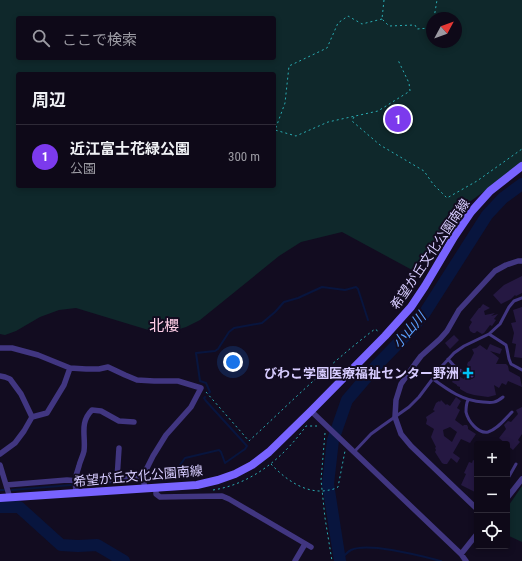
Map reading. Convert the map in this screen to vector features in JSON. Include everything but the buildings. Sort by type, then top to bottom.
[{"type":"main road","name":"希望が丘文化公園南線","points":[[0,498],[197,485],[235,474],[252,465],[269,452],[312,411],[411,308],[471,212],[490,191],[522,166]]},
{"type":"street","points":[[474,506],[411,446],[401,434],[395,417],[396,400],[401,384],[418,360],[440,339],[459,310],[495,271],[506,265],[522,261]]},
{"type":"street","points":[[0,348],[12,348],[38,355],[70,368],[99,369],[108,367],[137,380],[178,381],[201,388],[191,407],[158,446],[143,478],[145,489]]},
{"type":"street","points":[[0,454],[15,443],[32,417],[47,413],[64,385],[70,368]]},
{"type":"street","points":[[0,376],[10,379],[21,394],[32,417]]},
{"type":"street","points":[[76,493],[75,481],[78,466],[84,452],[83,427],[88,414],[92,410],[101,411],[119,421],[134,422]]},
{"type":"street","points":[[312,411],[328,431],[340,438],[461,554],[466,561]]},
{"type":"street","points":[[117,479],[120,448]]},
{"type":"street","points":[[0,465],[10,498]]},
{"type":"street","points":[[6,485],[67,480],[80,481],[143,478]]},
{"type":"street","points":[[510,494],[522,479]]},
{"type":"street","points":[[156,488],[156,494],[160,497],[222,496],[311,548]]},
{"type":"street","points":[[461,554],[474,538]]},
{"type":"street","points":[[295,561],[305,544]]},
{"type":"lane","points":[[354,452],[371,434],[409,407],[420,397],[454,353],[464,346],[489,334],[500,324],[514,301],[522,298]]},
{"type":"lane","points":[[489,334],[506,345],[511,364],[522,370]]},
{"type":"lane","points":[[448,359],[453,366],[460,371],[472,376]]},
{"type":"lane","points":[[433,379],[448,390],[468,400],[492,403],[503,397]]},
{"type":"lane","points":[[468,400],[466,413],[469,420],[481,431],[487,432],[493,429],[512,412]]},
{"type":"lane","points":[[509,477],[516,464]]},
{"type":"path","points":[[382,19],[384,0]]},
{"type":"path","points":[[435,12],[437,0]]},
{"type":"path","points":[[276,127],[285,102],[288,66],[327,48],[338,23],[348,16],[362,24],[382,19]]},
{"type":"path","points":[[382,19],[389,26],[415,25],[417,29],[426,28]]},
{"type":"path","points":[[276,130],[296,136],[328,122],[378,111],[410,91],[409,83],[398,60]]},
{"type":"path","points":[[355,116],[352,121],[380,145],[424,171],[433,184],[447,198],[477,182],[522,149]]},
{"type":"path","points":[[201,388],[250,441],[364,337],[375,329],[385,336]]},
{"type":"path","points":[[316,425],[320,427]]},
{"type":"path","points":[[328,431],[325,439],[321,480],[324,518],[332,561]]},
{"type":"path","points":[[271,464],[286,478],[298,486],[317,491],[334,490],[338,487],[344,451],[348,446]]},
{"type":"green space","points":[[0,0],[522,0],[522,164],[468,203],[429,253],[425,254],[414,271],[342,232],[301,242],[279,256],[200,320],[186,327],[170,332],[155,332],[76,308],[59,310],[40,317],[16,331],[5,335],[0,334]]},
{"type":"green space","points":[[522,486],[522,542],[510,536],[510,504]]},
{"type":"waterway","name":"小山川","points":[[340,561],[328,484],[333,440],[347,400],[424,314],[487,215],[503,198],[522,184]]},
{"type":"waterway","points":[[209,393],[210,392],[206,383],[200,381],[196,353],[215,351],[218,349],[229,332],[234,328],[262,323],[284,302],[298,298],[322,287],[345,290],[356,287],[368,320]]},
{"type":"waterway","points":[[144,481],[170,479],[185,458],[219,450],[225,463],[245,449],[247,446],[206,401],[204,398],[205,397]]},
{"type":"waterway","points":[[79,485],[129,481]]},
{"type":"waterway","points":[[12,490],[71,485]]},
{"type":"waterway","points":[[0,507],[19,507],[61,545],[97,545],[124,561]]},
{"type":"waterway","points":[[340,561],[351,550],[359,548],[395,551],[441,561]]},
{"type":"place","name":"近江富士花緑公園","points":[[398,119]]},
{"type":"place","name":"びわこ学園医療福祉センター野洲","points":[[468,373]]},
{"type":"district","name":"北櫻","points":[[164,326]]}]
